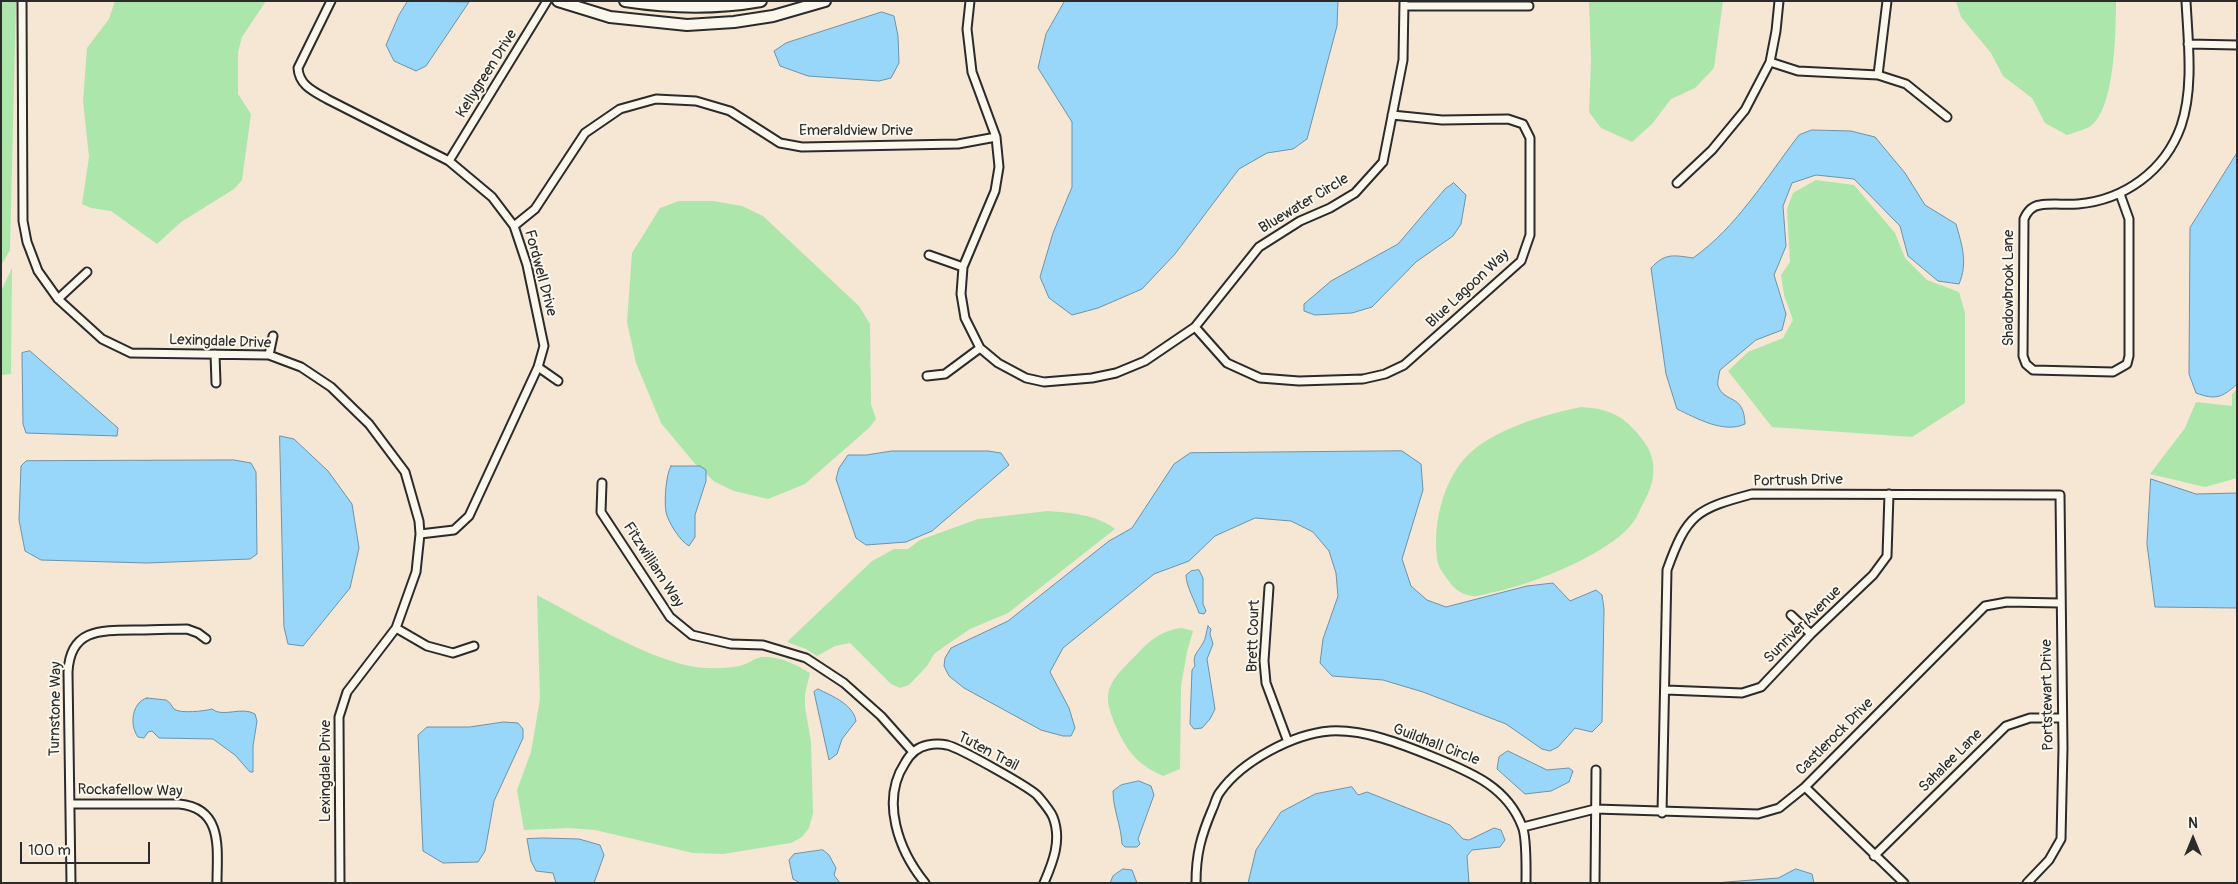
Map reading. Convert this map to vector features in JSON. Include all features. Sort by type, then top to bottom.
[{"type":"street","name":"Lexingdale Drive","points":[[22,1],[23,221],[27,242],[38,271],[58,299],[102,339],[131,353],[269,355],[301,366],[331,387],[369,424],[405,472],[419,521],[420,534],[416,572],[396,628],[347,692],[339,717],[340,883]]},
{"type":"street","name":"Fordwell Drive","points":[[331,1],[298,68],[299,78],[308,88],[327,100],[450,160],[492,198],[514,226],[527,265],[544,346],[538,367],[469,516],[454,530],[420,534]]},
{"type":"street","name":"Kellygreen Drive","points":[[450,160],[547,1]]},
{"type":"street","points":[[558,1],[610,17],[688,25],[734,22],[765,17],[824,1]]},
{"type":"street","points":[[625,1],[652,5],[694,7],[738,5],[761,1]]},
{"type":"street","name":"Bluewater Circle","points":[[970,1],[967,30],[972,72],[996,136],[999,167],[995,191],[962,267],[961,294],[964,318],[980,348],[998,363],[1026,378],[1044,382],[1063,382],[1116,372],[1138,364],[1164,349],[1195,327],[1259,247],[1300,221],[1330,208],[1355,193],[1383,162],[1403,60],[1405,4]]},
{"type":"street","points":[[1678,183],[1712,150],[1745,110],[1770,62],[1776,32],[1779,1]]},
{"type":"street","points":[[1878,75],[1887,18],[1887,1]]},
{"type":"street","name":"Shadowbrook Lane","points":[[2120,194],[2130,219],[2129,356],[2127,364],[2113,372],[2033,370],[2026,364],[2023,356],[2022,230],[2027,212],[2039,205],[2097,202],[2120,194],[2154,170],[2174,142],[2181,126],[2187,95],[2188,44],[2186,1]]},
{"type":"street","points":[[1405,4],[1529,6]]},
{"type":"street","points":[[2188,44],[2237,45]]},
{"type":"street","points":[[1770,62],[1798,71],[1878,75],[1906,84],[1946,116]]},
{"type":"street","name":"Emeraldview Drive","points":[[514,226],[535,208],[585,132],[620,109],[656,99],[696,101],[730,111],[780,143],[802,147],[958,144],[996,136]]},
{"type":"street","name":"Blue Lagoon Way","points":[[1195,327],[1227,363],[1260,378],[1299,381],[1363,379],[1385,374],[1404,365],[1521,261],[1530,235],[1530,138],[1523,124],[1508,119],[1442,120],[1392,115]]},
{"type":"street","points":[[929,255],[962,267]]},
{"type":"street","points":[[58,299],[87,272]]},
{"type":"street","points":[[269,355],[273,336]]},
{"type":"street","points":[[927,376],[945,374],[980,348]]},
{"type":"street","points":[[215,354],[216,383]]},
{"type":"street","points":[[538,367],[558,381]]},
{"type":"street","name":"Fitzwilliam Way","points":[[602,483],[601,512],[670,617],[692,634],[731,644],[763,645],[806,658],[844,683],[881,716],[913,752]]},
{"type":"street","name":"Portrush Drive","points":[[1662,813],[1667,570],[1678,539],[1695,516],[1715,504],[1752,494],[2060,495]]},
{"type":"street","name":"Sunriver Avenue","points":[[1666,690],[1742,693],[1762,688],[1811,634],[1873,575],[1887,556],[1889,494]]},
{"type":"street","name":"Portstewart Drive","points":[[2027,883],[2050,860],[2061,839],[2060,495]]},
{"type":"street","name":"Brett Court","points":[[1269,587],[1264,662],[1266,683],[1277,718],[1288,742]]},
{"type":"street","name":"Castlerock Drive","points":[[1595,810],[1758,814],[1779,808],[1805,787],[1985,606],[2008,602],[2060,603]]},
{"type":"street","points":[[1791,615],[1811,634]]},
{"type":"street","points":[[396,628],[427,646],[452,653],[474,646]]},
{"type":"street","name":"Turnstone Way","points":[[71,883],[69,664],[74,649],[78,642],[90,634],[106,630],[187,629],[198,632],[206,639]]},
{"type":"street","name":"Sahalee Lane","points":[[1874,856],[2006,726],[2030,718],[2062,718]]},
{"type":"street","name":"Guildhall Circle","points":[[1196,883],[1196,857],[1203,831],[1219,793],[1243,768],[1288,742],[1330,731],[1358,733],[1400,744],[1476,774],[1504,796],[1523,827],[1526,883]]},
{"type":"street","name":"Tuten Trail","points":[[913,752],[928,745],[947,745],[974,758],[1036,795],[1052,815],[1056,830],[1057,845],[1044,883]]},
{"type":"street","points":[[913,752],[899,772],[892,799],[896,832],[918,874],[925,883]]},
{"type":"street","points":[[1594,883],[1596,770]]},
{"type":"street","points":[[1805,787],[1874,856],[1904,883]]},
{"type":"street","name":"Rockafellow Way","points":[[70,804],[179,804],[194,807],[207,816],[216,834],[217,883]]},
{"type":"street","points":[[1523,827],[1595,810]]},
{"type":"green space","points":[[1,1],[16,1],[10,250],[1,266]]},
{"type":"green space","points":[[115,1],[266,1],[242,37],[238,52],[238,94],[251,114],[242,180],[234,189],[181,222],[157,244],[111,211],[91,208],[82,204],[89,157],[83,101],[87,48],[109,19]]},
{"type":"green space","points":[[1589,1],[1723,1],[1714,68],[1695,88],[1671,99],[1652,124],[1632,142],[1601,128],[1589,112],[1591,60]]},
{"type":"green space","points":[[1956,1],[2116,1],[2113,66],[2110,85],[2100,115],[2092,125],[2067,135],[2045,123],[2032,98],[2003,76],[1991,53],[1961,17]]},
{"type":"green space","points":[[1816,180],[1854,185],[1895,233],[1905,258],[1927,280],[1959,292],[1965,313],[1965,403],[1912,437],[1772,427],[1728,371],[1748,352],[1783,338],[1793,320],[1784,295],[1781,275],[1790,262],[1787,209],[1793,193]]},
{"type":"green space","points":[[679,201],[713,201],[742,206],[763,216],[859,306],[870,324],[871,404],[876,419],[870,427],[805,484],[768,499],[734,491],[715,482],[696,465],[661,423],[636,363],[627,322],[632,253],[660,208]]},
{"type":"green space","points":[[12,268],[11,374],[1,375],[1,291]]},
{"type":"green space","points":[[2237,389],[2237,478],[2205,487],[2150,474],[2185,428],[2196,402],[2232,406],[2232,394]]},
{"type":"green space","points":[[1581,407],[1609,412],[1623,419],[1647,446],[1652,460],[1652,483],[1638,515],[1620,536],[1605,547],[1568,567],[1510,588],[1477,596],[1458,591],[1450,583],[1439,566],[1436,544],[1441,504],[1445,491],[1457,468],[1476,448],[1503,431],[1552,414]]},
{"type":"green space","points":[[1048,511],[1091,517],[1115,529],[1008,613],[970,629],[934,654],[927,666],[909,685],[900,688],[891,684],[850,643],[835,646],[817,656],[806,649],[787,642],[872,561],[894,549],[908,549],[920,540],[978,519]]},
{"type":"green space","points":[[537,595],[631,645],[671,661],[696,667],[721,668],[739,666],[757,658],[770,657],[788,662],[810,673],[805,694],[805,707],[811,742],[813,813],[809,828],[802,837],[791,843],[723,854],[693,853],[595,830],[569,828],[524,830],[517,790],[531,752],[540,699]]},
{"type":"green space","points":[[1182,628],[1193,631],[1181,686],[1180,769],[1163,776],[1142,764],[1128,749],[1116,727],[1108,704],[1108,698],[1114,679],[1147,644],[1162,633]]},
{"type":"water","points":[[408,1],[469,2],[426,66],[416,71],[394,61],[386,45],[399,15]]},
{"type":"water","points":[[1065,1],[1338,1],[1337,26],[1307,139],[1293,149],[1267,153],[1239,169],[1175,254],[1142,289],[1098,308],[1072,315],[1049,298],[1040,277],[1053,233],[1072,187],[1072,122],[1038,68],[1046,34]]},
{"type":"water","points":[[882,12],[894,16],[898,36],[899,63],[891,78],[879,81],[808,76],[780,66],[774,51],[786,43]]},
{"type":"water","points":[[1812,130],[1851,131],[1875,137],[1905,173],[1925,205],[1956,224],[1964,261],[1962,276],[1959,284],[1938,281],[1908,256],[1900,226],[1854,179],[1816,175],[1792,183],[1783,206],[1786,246],[1774,275],[1786,314],[1782,330],[1756,340],[1720,370],[1718,386],[1721,392],[1738,403],[1744,414],[1745,424],[1737,427],[1728,427],[1710,424],[1677,409],[1666,374],[1651,268],[1665,257],[1680,256],[1693,258],[1709,246],[1750,201],[1799,135]]},
{"type":"water","points":[[2237,153],[2237,384],[2222,395],[2208,397],[2196,393],[2189,374],[2190,228]]},
{"type":"water","points":[[1454,183],[1466,195],[1461,224],[1453,236],[1416,262],[1372,307],[1352,313],[1315,315],[1304,311],[1304,304],[1331,281],[1398,244],[1445,189]]},
{"type":"water","points":[[30,351],[118,428],[117,436],[26,433],[23,424],[22,353]]},
{"type":"water","points":[[280,436],[294,439],[328,471],[352,504],[359,548],[350,588],[303,646],[288,644],[284,627]]},
{"type":"water","points":[[892,451],[988,451],[1001,453],[1009,465],[932,531],[906,542],[866,545],[856,538],[836,479],[839,468],[848,455],[866,455]]},
{"type":"water","points":[[1402,451],[1421,464],[1423,490],[1402,559],[1411,586],[1427,600],[1446,607],[1527,586],[1553,583],[1570,601],[1596,590],[1602,595],[1604,609],[1602,722],[1592,732],[1575,728],[1558,747],[1550,751],[1542,749],[1506,724],[1423,692],[1383,680],[1332,676],[1320,663],[1323,639],[1338,596],[1336,573],[1329,551],[1313,532],[1291,521],[1255,518],[1215,536],[1189,561],[1154,574],[1063,648],[1050,672],[1069,708],[1075,728],[1071,736],[1063,736],[1041,730],[964,688],[949,676],[944,666],[945,658],[951,648],[1008,621],[1109,541],[1132,528],[1174,464],[1190,453]]},
{"type":"water","points":[[234,460],[251,463],[256,472],[257,554],[250,559],[147,563],[41,560],[25,551],[19,520],[21,466],[26,461]]},
{"type":"water","points":[[671,466],[700,466],[706,470],[706,481],[695,515],[695,537],[689,546],[675,531],[666,512],[666,488]]},
{"type":"water","points":[[2151,479],[2196,494],[2237,493],[2237,608],[2155,607],[2147,544]]},
{"type":"water","points":[[1199,570],[1203,578],[1203,604],[1206,611],[1204,614],[1199,613],[1186,579],[1186,575],[1191,571]]},
{"type":"water","points":[[1208,626],[1211,629],[1210,634],[1213,644],[1207,659],[1215,709],[1210,719],[1202,728],[1194,729],[1190,724],[1192,670],[1195,666],[1195,656],[1204,641]]},
{"type":"water","points":[[818,689],[846,705],[851,710],[856,721],[842,739],[837,754],[829,760],[814,692]]},
{"type":"water","points":[[147,698],[166,700],[177,711],[187,712],[212,709],[221,712],[244,711],[255,714],[257,721],[253,746],[253,772],[250,772],[235,755],[213,739],[159,738],[152,731],[148,732],[144,738],[138,737],[133,720],[135,709],[142,700]]},
{"type":"water","points":[[504,722],[518,723],[523,729],[523,738],[494,801],[485,851],[478,862],[443,863],[423,851],[418,735],[427,727],[469,727]]},
{"type":"water","points":[[1508,751],[1547,770],[1569,768],[1573,771],[1569,782],[1551,791],[1525,794],[1497,769],[1499,757]]},
{"type":"water","points":[[1139,781],[1151,786],[1154,795],[1138,839],[1140,844],[1137,847],[1125,847],[1122,844],[1113,791],[1121,785]]},
{"type":"water","points":[[1352,787],[1358,795],[1367,792],[1450,825],[1463,839],[1469,840],[1494,828],[1501,830],[1505,840],[1500,847],[1472,850],[1467,856],[1469,883],[1248,883],[1256,850],[1281,812],[1315,794]]},
{"type":"water","points":[[527,839],[579,839],[600,845],[604,855],[594,883],[556,883],[553,873],[536,871],[531,861]]},
{"type":"water","points":[[823,850],[829,855],[836,868],[834,875],[840,883],[800,883],[793,879],[789,860],[794,854]]},
{"type":"water","points":[[1123,869],[1132,870],[1137,883],[1110,883],[1113,876]]},
{"type":"water","points":[[1796,869],[1812,874],[1814,883],[1714,883],[1778,878]]}]
